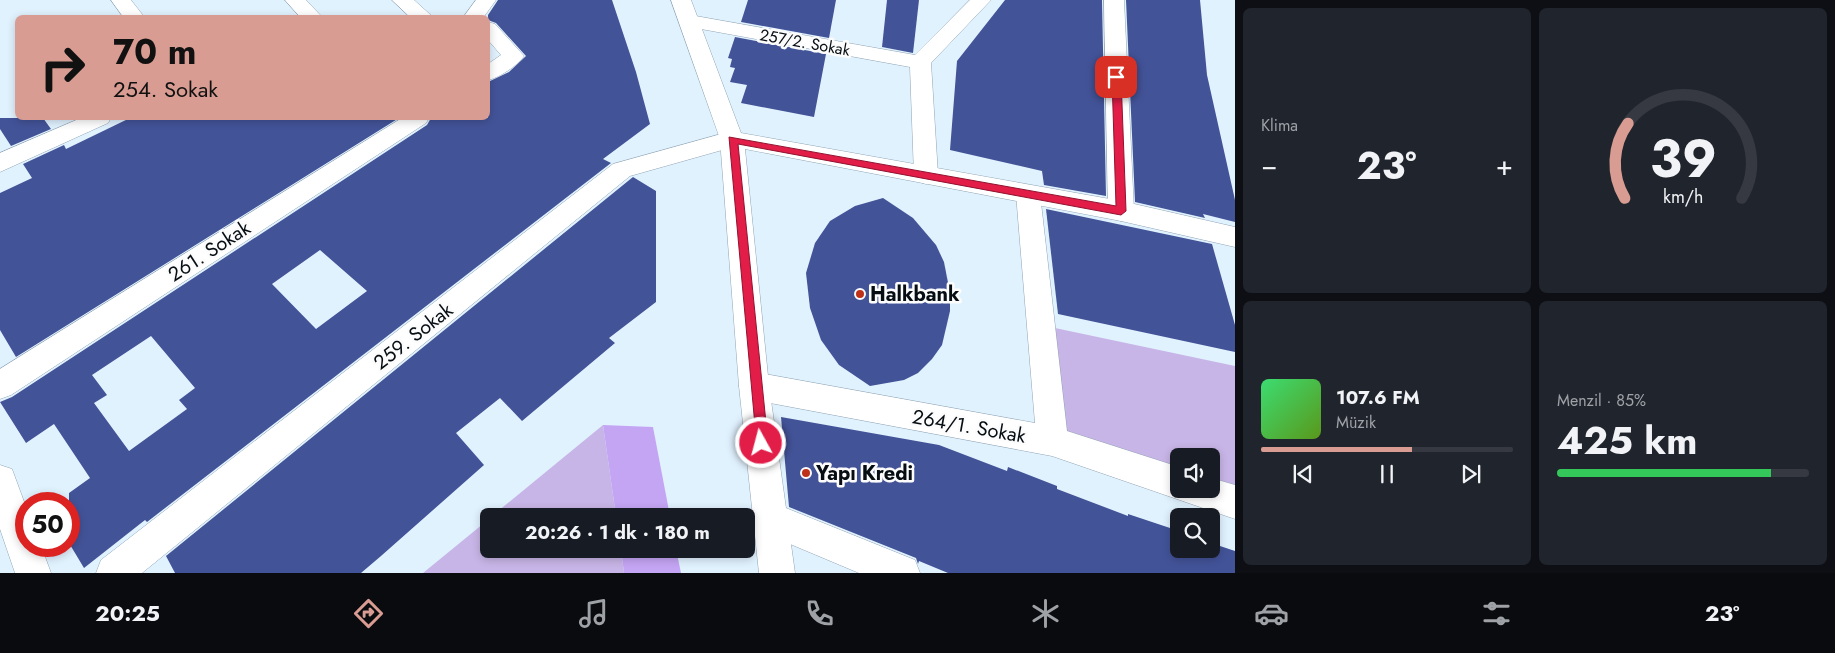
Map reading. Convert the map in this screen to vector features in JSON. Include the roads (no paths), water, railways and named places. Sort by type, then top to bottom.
[{"type":"street","points":[[121,0],[133,15]]},
{"type":"street","points":[[296,0],[309,15]]},
{"type":"street","points":[[402,0],[420,15]]},
{"type":"street","points":[[681,0],[732,140],[754,386],[777,573]]},
{"type":"street","points":[[926,176],[920,62],[981,0]]},
{"type":"street","points":[[1114,0],[1121,211]]},
{"type":"street","name":"257/2. Sokak","points":[[690,22],[920,62]]},
{"type":"street","points":[[490,29],[514,56],[490,72]]},
{"type":"street","points":[[0,163],[96,120]]},
{"type":"street","name":"261. Sokak","points":[[0,385],[415,120]]},
{"type":"street","points":[[732,140],[1121,211],[1235,237]]},
{"type":"street","name":"259. Sokak","points":[[114,573],[622,170],[732,140]]},
{"type":"street","points":[[1028,194],[1052,441]]},
{"type":"street","name":"264/1. Sokak","points":[[754,386],[1052,441],[1170,481]]},
{"type":"street","points":[[0,481],[33,573]]},
{"type":"street","points":[[1220,497],[1235,502]]},
{"type":"street","points":[[771,519],[902,573]]},
{"type":"place","name":"Halkbank","points":[[860,294]]},
{"type":"place","name":"Yapı Kredi","points":[[806,473]]}]
